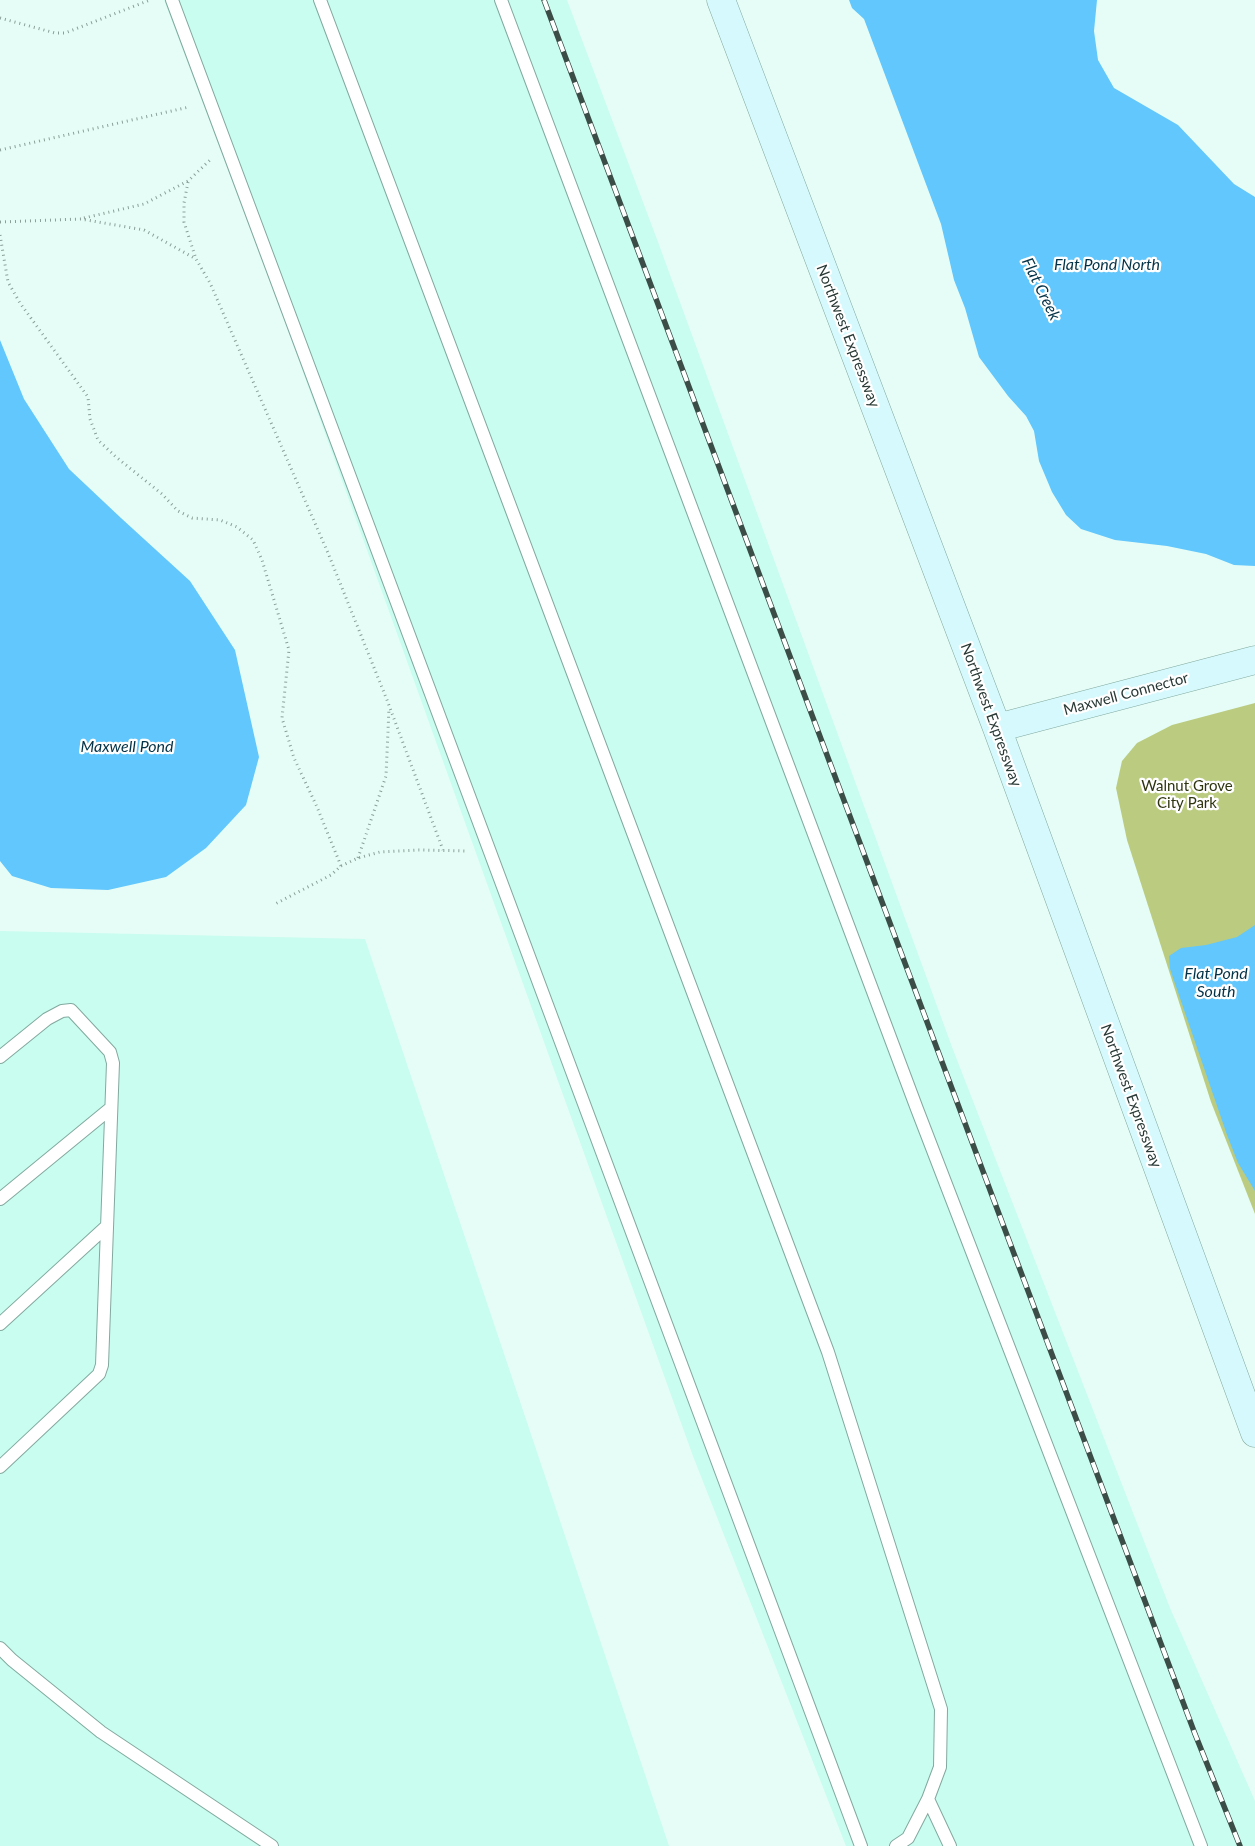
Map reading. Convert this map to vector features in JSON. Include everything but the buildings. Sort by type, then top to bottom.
[{"type":"main road","name":"Northwest Expressway","points":[[721,0],[997,728],[1255,1433]]},
{"type":"main road","name":"Maxwell Connector","points":[[997,728],[1255,660]]},
{"type":"lane","points":[[172,0],[862,1846]]},
{"type":"lane","points":[[320,0],[828,1352],[941,1709],[940,1767],[928,1798],[908,1838],[896,1846]]},
{"type":"lane","points":[[501,0],[917,1109],[1200,1846]]},
{"type":"lane","points":[[0,1057],[46,1019],[62,1011],[71,1010],[110,1052],[112,1062],[102,1365],[99,1374],[0,1467]]},
{"type":"lane","points":[[0,1199],[111,1108]]},
{"type":"lane","points":[[0,1324],[107,1226]]},
{"type":"lane","points":[[0,1648],[12,1660],[101,1732],[272,1846]]},
{"type":"lane","points":[[928,1798],[950,1846]]},
{"type":"path","points":[[0,18],[55,33],[66,33],[150,0]]},
{"type":"path","points":[[0,150],[210,102]]},
{"type":"path","points":[[0,222],[81,219],[144,204],[188,181],[226,144]]},
{"type":"path","points":[[188,181],[184,203],[184,222],[196,259],[210,282],[324,544],[444,850]]},
{"type":"path","points":[[81,219],[144,230],[196,259]]},
{"type":"path","points":[[0,235],[8,282],[20,303],[88,397],[90,419],[98,440],[162,494],[178,511],[192,518],[220,520],[237,526],[253,540],[262,560],[290,650],[282,718],[294,758],[317,807],[341,866]]},
{"type":"path","points":[[358,858],[386,776],[389,706]]},
{"type":"path","points":[[275,904],[332,875],[341,866],[358,858],[380,852],[444,850],[490,852]]},
{"type":"shaded area","points":[[164,0],[567,0],[658,242],[952,1047],[1170,1608],[1255,1801],[1255,1846],[846,1846],[693,1456],[281,311]]},
{"type":"shaded area","points":[[0,931],[365,939],[669,1846],[0,1846]]},
{"type":"green space","name":"Walnut Grove City Park","points":[[1255,703],[1255,1214],[1211,1102],[1127,840],[1116,788],[1122,761],[1137,743],[1172,725]]},
{"type":"water","name":"Flat Pond North","points":[[849,0],[1097,0],[1094,31],[1098,60],[1114,88],[1178,125],[1234,184],[1255,197],[1255,566],[1234,565],[1206,554],[1167,546],[1115,540],[1081,529],[1066,515],[1052,492],[1039,461],[1034,431],[1026,416],[1008,396],[979,357],[965,308],[954,280],[941,224],[864,19],[852,8]]},
{"type":"water","name":"Maxwell Pond","points":[[0,340],[24,399],[69,469],[190,581],[235,650],[259,757],[246,805],[206,848],[166,877],[108,890],[51,888],[12,876],[0,861]]},
{"type":"water","name":"Flat Pond South","points":[[1255,925],[1255,1191],[1238,1163],[1227,1135],[1170,969],[1169,956],[1181,948],[1206,945],[1237,937]]},
{"type":"railway","points":[[544,0],[1195,1734],[1240,1846]]},
{"type":"water label","name":"Flat Creek","points":[[1041,289]]}]
